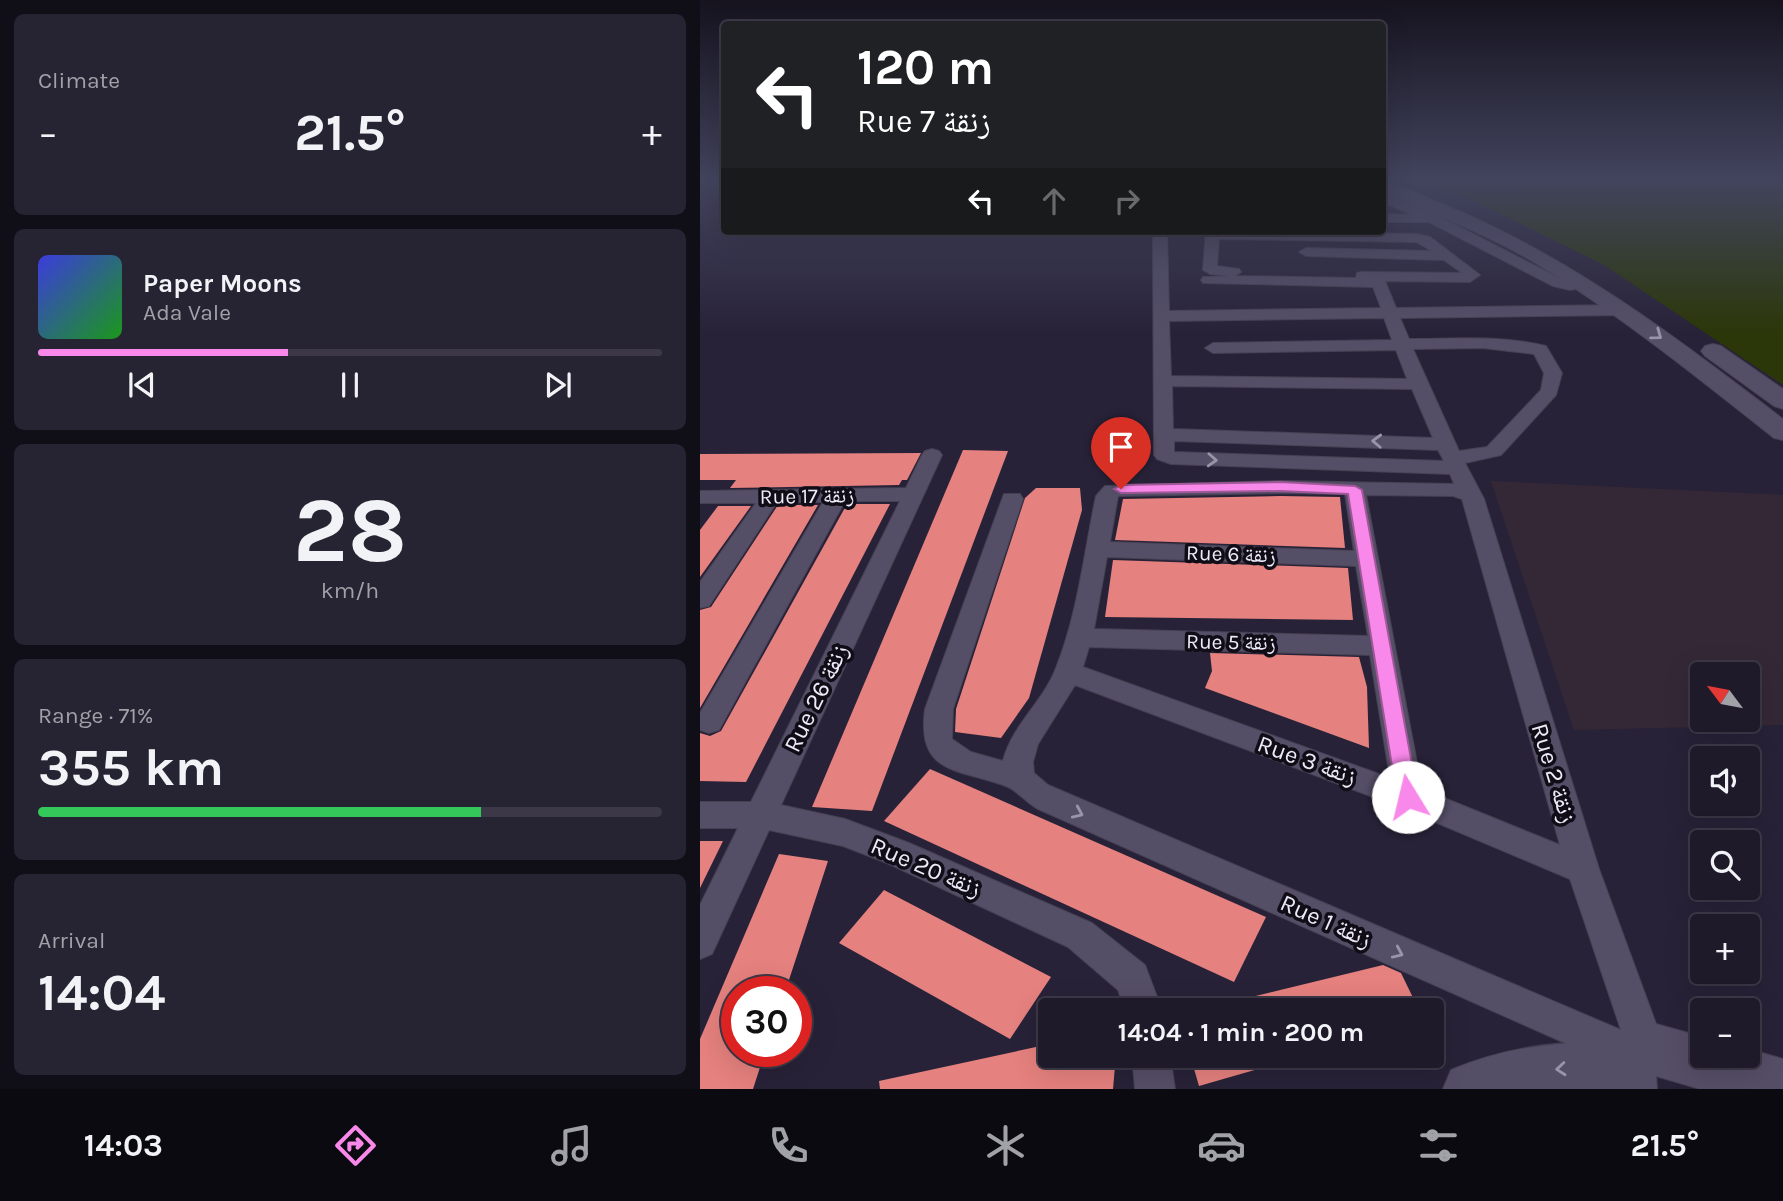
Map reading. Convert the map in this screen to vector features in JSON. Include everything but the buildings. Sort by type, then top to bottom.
[{"type":"street","points":[[1389,232],[1391,238]]},
{"type":"street","points":[[1458,232],[1558,283],[1566,286],[1582,284]]},
{"type":"street","points":[[1488,232],[1542,259],[1622,310],[1696,363],[1783,432]]},
{"type":"street","points":[[1515,232],[1584,267],[1652,310],[1783,401]]},
{"type":"street","points":[[1160,235],[1164,455],[1171,458],[1456,466],[1494,451],[1550,391],[1553,373],[1539,350],[1483,343],[1213,348]]},
{"type":"street","points":[[1212,238],[1421,239],[1473,277],[1215,272],[1210,270],[1212,238]]},
{"type":"street","points":[[1212,238],[1253,250]]},
{"type":"street","points":[[1294,252],[1446,256]]},
{"type":"street","points":[[1208,280],[1481,284]]},
{"type":"street","points":[[1012,499],[939,709],[936,733],[938,744],[953,758],[1020,778],[1017,765],[1020,749],[1051,705],[1068,672],[1079,638],[1107,496],[1112,490],[1280,486],[1355,490],[1454,490],[1456,466],[1418,384],[1379,283]]},
{"type":"street","points":[[1161,316],[1622,310]]},
{"type":"street","points":[[1163,381],[1418,384]]},
{"type":"street","name":"Rue 26 زنقة","points":[[700,942],[932,455]]},
{"type":"street","name":"Rue 2 زنقة","points":[[1456,466],[1473,499],[1642,1064]]},
{"type":"street","points":[[1355,490],[1408,797]]},
{"type":"street","name":"Rue 17 زنقة","points":[[707,497],[914,494]]},
{"type":"street","points":[[700,600],[771,496]]},
{"type":"street","points":[[709,722],[837,496]]},
{"type":"street","points":[[700,516],[707,497]]},
{"type":"street","name":"Rue 6 زنقة","points":[[1096,549],[1367,559]]},
{"type":"street","name":"Rue 5 زنقة","points":[[1079,638],[1382,646]]},
{"type":"street","name":"Rue 3 زنقة","points":[[1068,672],[1408,797],[1583,869]]},
{"type":"street","name":"Rue 1 زنقة","points":[[1020,778],[1030,790],[1049,800],[1642,1064]]},
{"type":"street","name":"Rue 20 زنقة","points":[[700,815],[759,815],[845,833],[898,853],[1080,935],[1138,994]]},
{"type":"street","points":[[1642,1064],[1783,1086]]},
{"type":"street","points":[[1470,1089],[1539,1072],[1642,1064],[1690,1066],[1706,1089]]},
{"type":"street","points":[[1153,1068],[1155,1089]]},
{"type":"shaded area","points":[[1491,481],[1783,495],[1783,725],[1760,726],[1760,662],[1690,662],[1690,727],[1574,730]]},
{"type":"green space","points":[[1537,232],[1783,232],[1783,385],[1604,265]]},
{"type":"route","points":[[1121,489],[1280,486],[1355,490],[1408,797]]}]
